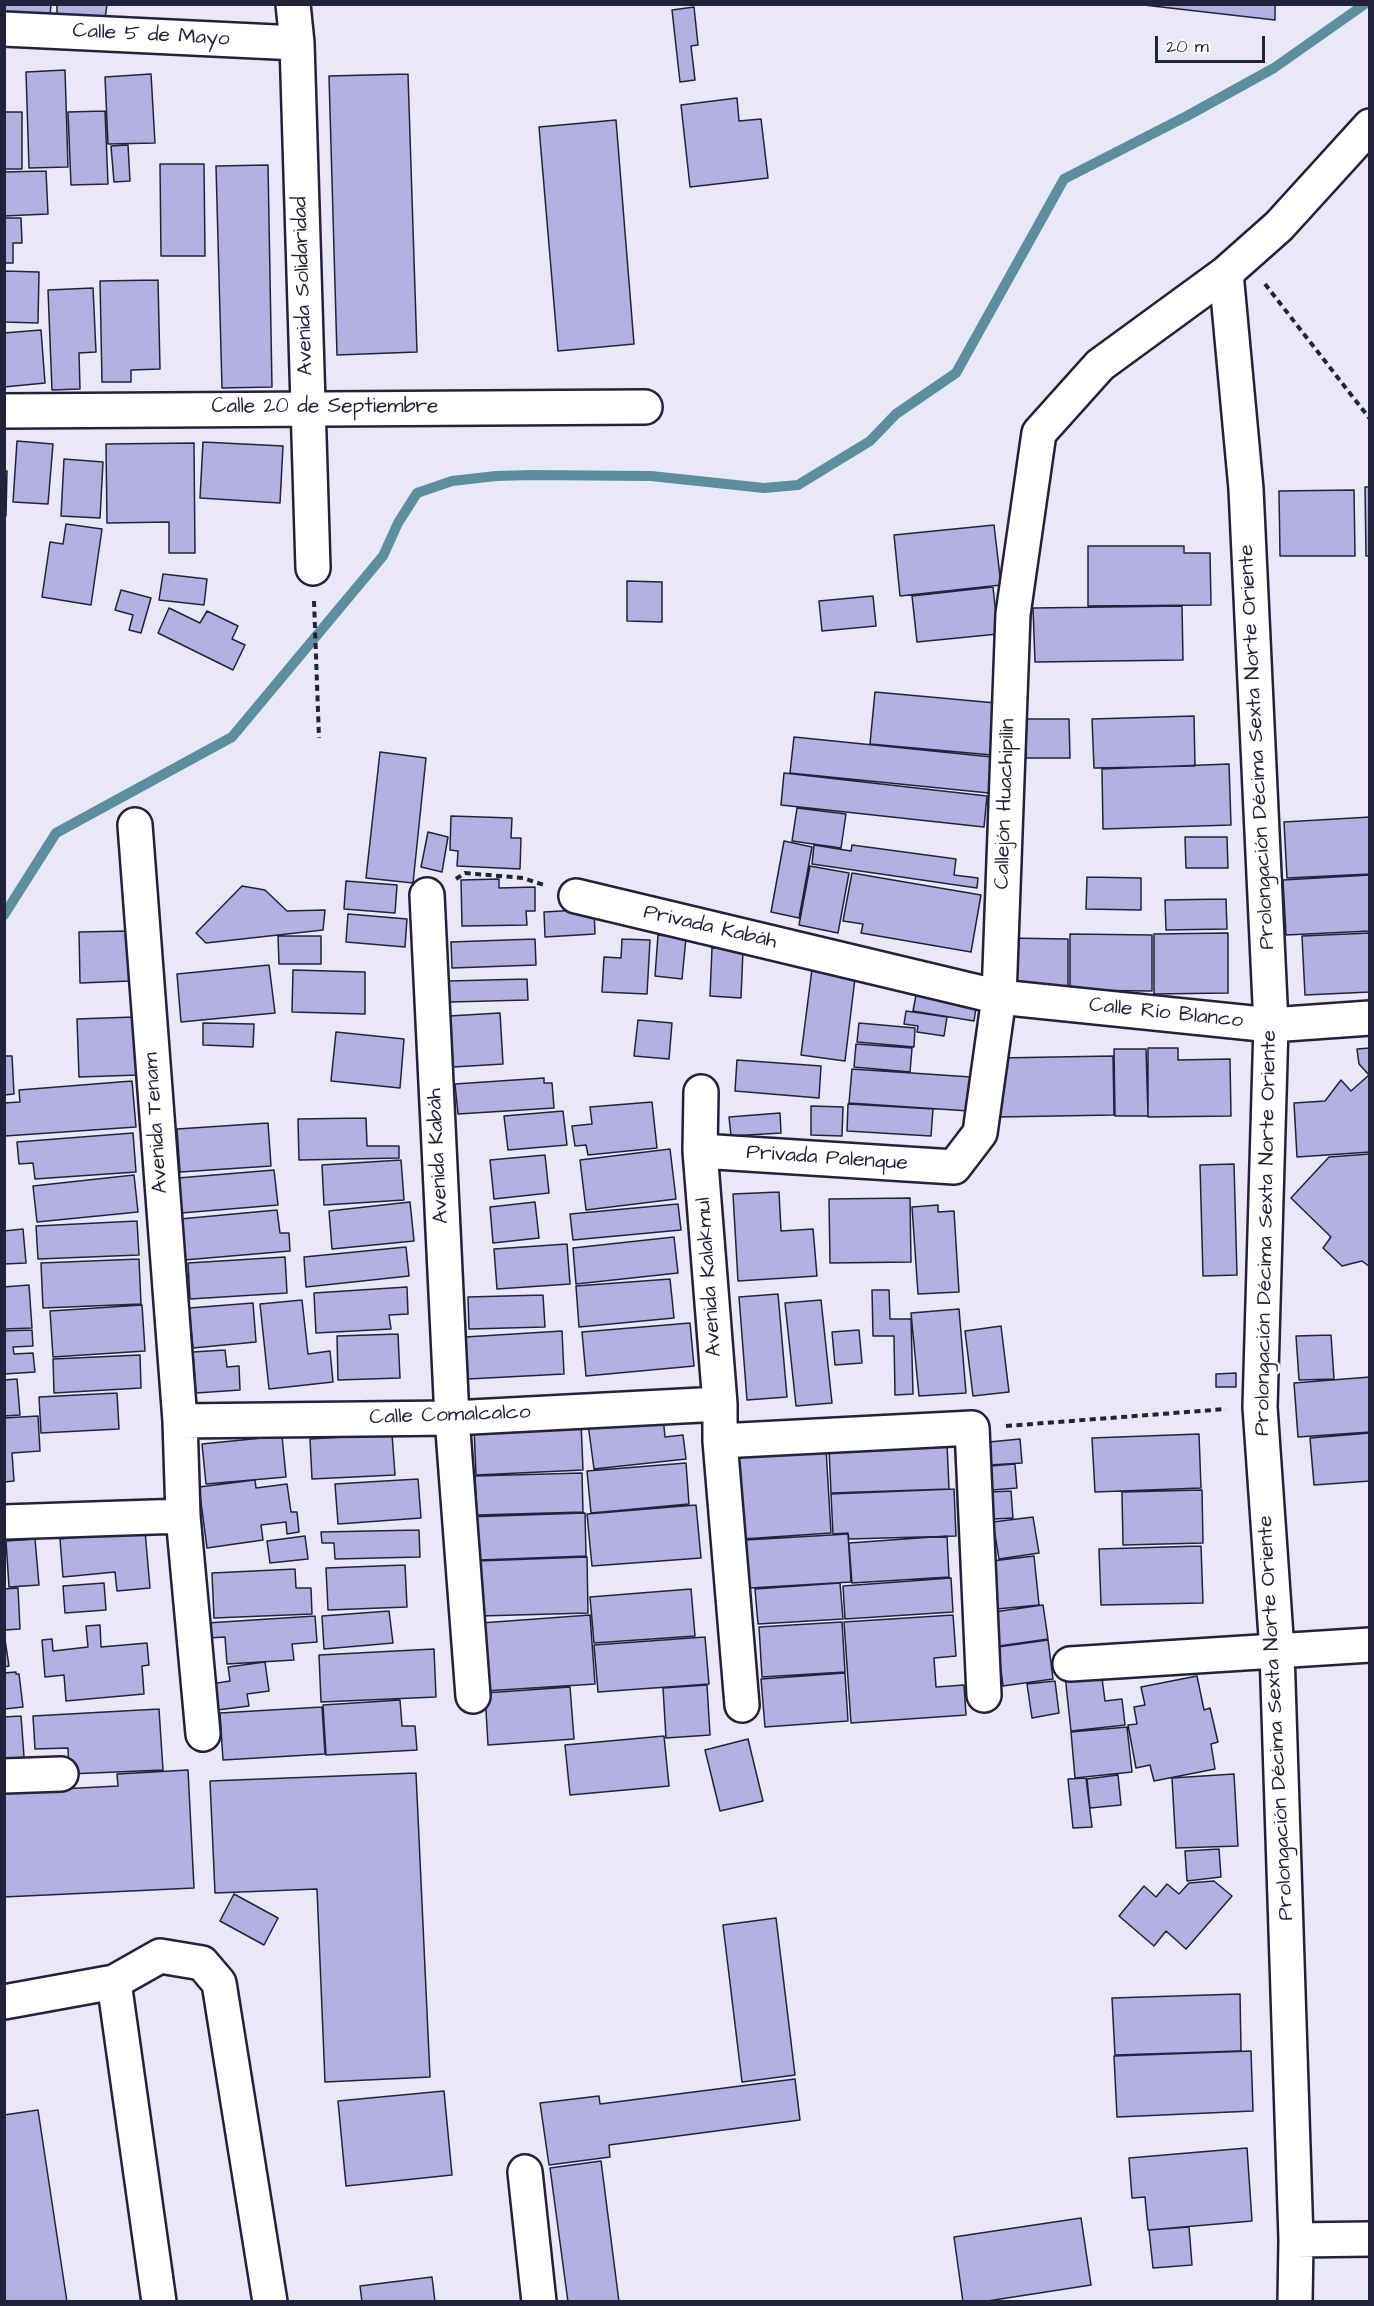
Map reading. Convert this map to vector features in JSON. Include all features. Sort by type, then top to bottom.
[{"type":"street","name":"Avenida Solidaridad","points":[[293,4],[297,43],[313,583]]},
{"type":"street","name":"Calle 5 de Mayo","points":[[4,29],[297,43]]},
{"type":"street","points":[[1235,265],[1279,226],[1370,126]]},
{"type":"street","name":"Callejón Huachipilin","points":[[954,1167],[980,1133],[999,997],[1013,614],[1039,433],[1100,365],[1235,265]]},
{"type":"street","name":"Prolongación Décima Sexta Norte Oriente","points":[[1235,265],[1272,1025],[1260,1407],[1277,1651],[1296,2240],[1295,2301]]},
{"type":"street","name":"Calle 20 de Septiembre","points":[[4,411],[645,407]]},
{"type":"street","name":"Avenida Tenam","points":[[135,825],[180,1421],[183,1516],[203,1734]]},
{"type":"street","name":"Avenida Kabáh","points":[[427,895],[452,1418],[473,1696]]},
{"type":"street","name":"Privada Kabáh","points":[[576,896],[999,997]]},
{"type":"street","name":"Calle Río Blanco","points":[[999,997],[1272,1025],[1370,1018]]},
{"type":"street","name":"Avenida Kalakmul","points":[[701,1092],[700,1151],[720,1404],[720,1441],[742,1705]]},
{"type":"street","name":"Privada Palenque","points":[[700,1151],[954,1167]]},
{"type":"street","name":"Calle Comalcalco","points":[[180,1421],[452,1418],[720,1404]]},
{"type":"street","points":[[720,1441],[972,1428],[984,1695]]},
{"type":"street","points":[[4,1522],[183,1516]]},
{"type":"street","points":[[1070,1664],[1370,1645]]},
{"type":"street","points":[[4,1776],[61,1774]]},
{"type":"street","points":[[4,2002],[114,1982],[160,1956],[202,1963],[219,1983],[270,2301]]},
{"type":"street","points":[[114,1982],[159,2301]]},
{"type":"street","points":[[525,2172],[539,2301]]},
{"type":"street","points":[[1296,2240],[1370,2240]]},
{"type":"path","points":[[1235,265],[1370,419]]},
{"type":"path","points":[[313,583],[319,738]]},
{"type":"path","points":[[427,895],[465,873],[523,878],[576,896]]},
{"type":"path","points":[[972,1428],[1260,1407]]},
{"type":"building","points":[[5,4],[51,4],[50,16],[5,14]]},
{"type":"building","points":[[57,4],[107,4],[105,20],[57,16]]},
{"type":"building","points":[[1135,4],[1275,4],[1275,20]]},
{"type":"building","points":[[694,7],[698,45],[691,46],[695,80],[680,82],[672,10]]},
{"type":"building","points":[[65,70],[68,167],[29,168],[26,72]]},
{"type":"building","points":[[151,74],[155,143],[108,144],[105,77]]},
{"type":"building","points":[[408,74],[417,352],[337,355],[329,76]]},
{"type":"building","points":[[737,98],[739,121],[761,119],[768,178],[690,187],[681,105]]},
{"type":"building","points":[[105,111],[108,184],[71,185],[68,112]]},
{"type":"building","points":[[4,112],[22,112],[22,169],[4,169]]},
{"type":"building","points":[[616,120],[634,344],[558,351],[539,127]]},
{"type":"building","points":[[128,145],[130,181],[114,182],[111,146]]},
{"type":"building","points":[[160,164],[204,164],[205,256],[161,256]]},
{"type":"building","points":[[268,165],[272,387],[222,388],[216,166]]},
{"type":"building","points":[[46,171],[48,214],[4,216],[4,172]]},
{"type":"building","points":[[4,218],[21,218],[22,243],[13,243],[13,263],[4,263]]},
{"type":"building","points":[[4,271],[39,272],[38,323],[4,322]]},
{"type":"building","points":[[158,280],[160,369],[131,370],[131,382],[102,382],[100,281]]},
{"type":"building","points":[[93,288],[96,352],[79,353],[80,389],[52,390],[48,290]]},
{"type":"building","points":[[41,330],[45,383],[4,387],[4,333]]},
{"type":"building","points":[[17,441],[53,444],[48,504],[13,502]]},
{"type":"building","points":[[203,442],[283,446],[280,503],[200,498]]},
{"type":"building","points":[[194,443],[195,553],[169,553],[169,522],[107,523],[106,444]]},
{"type":"building","points":[[64,459],[103,462],[100,518],[61,516]]},
{"type":"building","points":[[4,471],[7,471],[6,516],[4,515]]},
{"type":"building","points":[[1365,487],[1370,487],[1370,556],[1366,556]]},
{"type":"building","points":[[1354,490],[1355,556],[1280,556],[1279,491]]},
{"type":"building","points":[[66,524],[102,529],[91,605],[42,597],[50,542],[63,544]]},
{"type":"building","points":[[994,525],[1001,585],[900,596],[894,535]]},
{"type":"building","points":[[1088,546],[1184,546],[1184,553],[1210,553],[1211,605],[1088,606]]},
{"type":"building","points":[[163,574],[207,579],[204,605],[159,600]]},
{"type":"building","points":[[627,581],[662,582],[662,622],[627,621]]},
{"type":"building","points":[[993,587],[998,634],[917,642],[912,596]]},
{"type":"building","points":[[121,590],[151,598],[141,633],[129,630],[133,615],[115,610]]},
{"type":"building","points":[[873,596],[876,626],[822,631],[819,601]]},
{"type":"building","points":[[1182,606],[1183,660],[1035,662],[1033,608]]},
{"type":"building","points":[[169,608],[200,623],[207,611],[238,626],[232,639],[245,645],[233,670],[158,633]]},
{"type":"building","points":[[875,692],[996,703],[992,755],[870,744]]},
{"type":"building","points":[[1194,716],[1195,766],[1094,768],[1092,719]]},
{"type":"building","points":[[1026,719],[1069,719],[1070,758],[1026,758]]},
{"type":"building","points":[[794,737],[992,757],[989,793],[790,773]]},
{"type":"building","points":[[380,752],[426,758],[413,883],[366,878]]},
{"type":"building","points":[[1229,764],[1231,825],[1103,829],[1102,769]]},
{"type":"building","points":[[784,773],[987,796],[984,827],[781,805]]},
{"type":"building","points":[[797,808],[846,814],[841,848],[792,841]]},
{"type":"building","points":[[451,816],[512,818],[511,838],[521,838],[520,869],[457,866],[458,851],[450,850]]},
{"type":"building","points":[[1370,817],[1370,874],[1287,878],[1284,822]]},
{"type":"building","points":[[428,832],[448,837],[442,872],[421,867]]},
{"type":"building","points":[[1185,837],[1227,837],[1228,868],[1186,868]]},
{"type":"building","points":[[784,841],[812,847],[799,918],[771,912]]},
{"type":"building","points":[[814,845],[851,851],[852,845],[956,859],[954,875],[978,878],[977,888],[812,864]]},
{"type":"building","points":[[810,866],[849,873],[838,933],[799,925]]},
{"type":"building","points":[[852,873],[981,895],[971,952],[861,933],[863,924],[843,921]]},
{"type":"building","points":[[1370,875],[1370,931],[1286,935],[1283,880]]},
{"type":"building","points":[[1087,877],[1141,878],[1141,910],[1086,909]]},
{"type":"building","points":[[499,879],[499,888],[535,887],[535,911],[526,911],[527,925],[462,926],[461,880]]},
{"type":"building","points":[[346,881],[397,885],[395,913],[344,909]]},
{"type":"building","points":[[242,886],[265,890],[287,911],[325,910],[323,930],[206,943],[196,933]]},
{"type":"building","points":[[1226,899],[1227,929],[1166,930],[1165,900]]},
{"type":"building","points":[[594,909],[595,934],[545,937],[544,912]]},
{"type":"building","points":[[348,914],[407,919],[405,947],[346,942]]},
{"type":"building","points":[[129,931],[130,981],[80,983],[79,932]]},
{"type":"building","points":[[1228,933],[1228,993],[1154,994],[1154,934]]},
{"type":"building","points":[[1370,933],[1370,992],[1305,995],[1302,936]]},
{"type":"building","points":[[1070,934],[1152,935],[1152,991],[1070,990]]},
{"type":"building","points":[[658,935],[686,938],[682,979],[655,976]]},
{"type":"building","points":[[278,936],[321,936],[321,964],[279,964]]},
{"type":"building","points":[[1005,938],[1068,939],[1068,994],[1004,993]]},
{"type":"building","points":[[535,939],[536,965],[452,968],[451,942]]},
{"type":"building","points":[[622,939],[650,940],[647,994],[602,992],[604,957],[621,958]]},
{"type":"building","points":[[712,948],[743,950],[741,998],[710,996]]},
{"type":"building","points":[[269,965],[275,1013],[181,1022],[177,974]]},
{"type":"building","points":[[812,969],[856,970],[845,1061],[801,1055]]},
{"type":"building","points":[[293,970],[365,972],[365,1014],[292,1012]]},
{"type":"building","points":[[527,979],[528,1000],[450,1002],[449,981]]},
{"type":"building","points":[[918,985],[978,995],[974,1021],[913,1011]]},
{"type":"building","points":[[906,1011],[947,1017],[944,1036],[917,1032],[918,1026],[904,1024]]},
{"type":"building","points":[[500,1013],[503,1064],[453,1067],[449,1016]]},
{"type":"building","points":[[135,1017],[138,1075],[79,1077],[77,1019]]},
{"type":"building","points":[[638,1020],[672,1023],[669,1059],[634,1056]]},
{"type":"building","points":[[203,1023],[254,1024],[253,1047],[203,1045]]},
{"type":"building","points":[[859,1023],[915,1028],[914,1047],[857,1042]]},
{"type":"building","points":[[336,1032],[404,1039],[400,1088],[331,1081]]},
{"type":"building","points":[[856,1044],[912,1048],[910,1072],[854,1067]]},
{"type":"building","points":[[1148,1048],[1178,1048],[1178,1060],[1230,1059],[1231,1116],[1148,1117]]},
{"type":"building","points":[[1370,1048],[1370,1152],[1297,1157],[1294,1103],[1325,1101],[1341,1080],[1351,1091],[1369,1075],[1359,1064],[1357,1049]]},
{"type":"building","points":[[1114,1049],[1146,1049],[1148,1116],[1115,1116]]},
{"type":"building","points":[[4,1056],[12,1056],[14,1094],[4,1095]]},
{"type":"building","points":[[1113,1056],[1114,1115],[998,1117],[997,1058]]},
{"type":"building","points":[[737,1060],[821,1066],[819,1098],[735,1091]]},
{"type":"building","points":[[852,1069],[971,1077],[969,1111],[849,1103]]},
{"type":"building","points":[[544,1078],[544,1083],[552,1083],[554,1108],[458,1114],[455,1084]]},
{"type":"building","points":[[132,1081],[136,1127],[5,1136],[4,1103],[20,1102],[19,1090]]},
{"type":"building","points":[[652,1102],[657,1148],[588,1155],[586,1145],[575,1146],[572,1126],[592,1124],[590,1107]]},
{"type":"building","points":[[848,1104],[933,1109],[931,1136],[847,1131]]},
{"type":"building","points":[[811,1106],[843,1107],[842,1136],[811,1135]]},
{"type":"building","points":[[563,1111],[567,1145],[508,1150],[504,1116]]},
{"type":"building","points":[[780,1113],[781,1133],[731,1136],[729,1117]]},
{"type":"building","points":[[366,1118],[367,1146],[399,1146],[399,1158],[299,1160],[298,1119]]},
{"type":"building","points":[[268,1123],[271,1166],[180,1172],[177,1129]]},
{"type":"building","points":[[133,1133],[136,1172],[35,1179],[33,1163],[19,1164],[17,1142]]},
{"type":"building","points":[[670,1149],[676,1199],[586,1210],[580,1160]]},
{"type":"building","points":[[1370,1154],[1370,1267],[1362,1261],[1342,1266],[1323,1248],[1331,1237],[1291,1198],[1329,1157]]},
{"type":"building","points":[[545,1155],[549,1193],[494,1199],[490,1160]]},
{"type":"building","points":[[401,1160],[404,1200],[324,1205],[322,1165]]},
{"type":"building","points":[[1234,1164],[1237,1275],[1203,1276],[1200,1165]]},
{"type":"building","points":[[274,1170],[278,1205],[181,1213],[178,1178]]},
{"type":"building","points":[[134,1175],[138,1212],[37,1222],[33,1186]]},
{"type":"building","points":[[779,1192],[781,1231],[813,1229],[817,1276],[738,1281],[733,1194]]},
{"type":"building","points":[[910,1198],[911,1262],[830,1263],[829,1199]]},
{"type":"building","points":[[410,1202],[414,1241],[332,1249],[329,1211]]},
{"type":"building","points":[[535,1202],[539,1238],[493,1243],[490,1207]]},
{"type":"building","points":[[678,1204],[681,1230],[573,1240],[570,1214]]},
{"type":"building","points":[[938,1205],[938,1212],[954,1211],[959,1292],[918,1294],[912,1207]]},
{"type":"building","points":[[277,1210],[280,1233],[289,1233],[290,1251],[184,1260],[180,1219]]},
{"type":"building","points":[[137,1221],[139,1255],[38,1259],[36,1226]]},
{"type":"building","points":[[23,1229],[26,1263],[4,1264],[4,1231]]},
{"type":"building","points":[[674,1237],[678,1273],[576,1284],[573,1248]]},
{"type":"building","points":[[567,1244],[570,1284],[497,1289],[494,1249]]},
{"type":"building","points":[[406,1247],[409,1276],[306,1287],[304,1257]]},
{"type":"building","points":[[285,1257],[287,1293],[190,1299],[188,1263]]},
{"type":"building","points":[[139,1259],[141,1304],[43,1308],[41,1263]]},
{"type":"building","points":[[670,1279],[674,1318],[579,1327],[576,1286]]},
{"type":"building","points":[[29,1285],[32,1328],[4,1329],[4,1287]]},
{"type":"building","points":[[407,1287],[408,1314],[389,1315],[391,1329],[316,1333],[314,1293]]},
{"type":"building","points":[[872,1290],[889,1290],[890,1319],[911,1319],[913,1394],[895,1395],[894,1336],[873,1336]]},
{"type":"building","points":[[778,1294],[787,1397],[747,1400],[739,1297]]},
{"type":"building","points":[[543,1295],[545,1327],[469,1329],[468,1297]]},
{"type":"building","points":[[302,1300],[308,1354],[330,1351],[333,1382],[269,1389],[260,1304]]},
{"type":"building","points":[[821,1300],[832,1403],[796,1406],[785,1303]]},
{"type":"building","points":[[253,1303],[256,1342],[193,1348],[189,1308]]},
{"type":"building","points":[[142,1305],[145,1351],[53,1357],[50,1311]]},
{"type":"building","points":[[959,1309],[966,1393],[919,1396],[911,1313]]},
{"type":"building","points":[[690,1323],[694,1366],[586,1376],[582,1332]]},
{"type":"building","points":[[1001,1326],[1009,1392],[973,1396],[965,1331]]},
{"type":"building","points":[[32,1330],[33,1346],[13,1347],[14,1354],[33,1353],[35,1372],[4,1374],[4,1331]]},
{"type":"building","points":[[859,1330],[862,1363],[835,1365],[832,1332]]},
{"type":"building","points":[[562,1331],[564,1374],[468,1379],[465,1337]]},
{"type":"building","points":[[398,1334],[400,1378],[338,1380],[337,1336]]},
{"type":"building","points":[[1331,1335],[1334,1379],[1299,1380],[1296,1336]]},
{"type":"building","points":[[225,1350],[227,1367],[239,1366],[240,1390],[196,1393],[193,1352]]},
{"type":"building","points":[[140,1355],[141,1388],[54,1393],[53,1359]]},
{"type":"building","points":[[1236,1373],[1236,1387],[1216,1387],[1216,1374]]},
{"type":"building","points":[[1370,1377],[1370,1432],[1298,1437],[1294,1383]]},
{"type":"building","points":[[17,1379],[20,1415],[4,1416],[4,1380]]},
{"type":"building","points":[[117,1393],[119,1429],[41,1433],[39,1397]]},
{"type":"building","points":[[38,1416],[40,1451],[12,1453],[14,1481],[4,1482],[4,1418]]},
{"type":"building","points":[[663,1416],[665,1437],[683,1435],[686,1459],[594,1469],[588,1424]]},
{"type":"building","points":[[581,1423],[583,1470],[476,1475],[474,1427]]},
{"type":"building","points":[[1370,1433],[1370,1481],[1314,1485],[1310,1438]]},
{"type":"building","points":[[392,1434],[395,1475],[312,1479],[310,1439]]},
{"type":"building","points":[[1199,1434],[1201,1488],[1095,1492],[1092,1438]]},
{"type":"building","points":[[282,1436],[286,1477],[206,1484],[202,1444]]},
{"type":"building","points":[[1020,1439],[1022,1463],[990,1465],[989,1442]]},
{"type":"building","points":[[947,1444],[949,1489],[831,1493],[829,1448]]},
{"type":"building","points":[[826,1449],[831,1533],[743,1539],[738,1454]]},
{"type":"building","points":[[686,1463],[689,1504],[591,1513],[587,1471]]},
{"type":"building","points":[[1015,1464],[1017,1488],[992,1490],[990,1466]]},
{"type":"building","points":[[582,1473],[583,1512],[477,1515],[475,1476]]},
{"type":"building","points":[[418,1479],[421,1518],[338,1524],[335,1484]]},
{"type":"building","points":[[255,1480],[256,1488],[287,1484],[291,1512],[297,1512],[299,1532],[287,1534],[286,1522],[261,1525],[263,1540],[207,1548],[199,1487]]},
{"type":"building","points":[[954,1489],[956,1536],[849,1539],[848,1533],[833,1534],[831,1494]]},
{"type":"building","points":[[1202,1490],[1203,1543],[1123,1545],[1122,1492]]},
{"type":"building","points":[[1011,1491],[1013,1518],[993,1519],[991,1492]]},
{"type":"building","points":[[696,1505],[701,1558],[592,1566],[587,1514]]},
{"type":"building","points":[[585,1513],[586,1556],[479,1560],[478,1546],[466,1546],[465,1517]]},
{"type":"building","points":[[1033,1517],[1039,1553],[999,1559],[993,1522]]},
{"type":"building","points":[[419,1530],[420,1557],[335,1559],[334,1543],[322,1543],[321,1532]]},
{"type":"building","points":[[145,1531],[150,1588],[117,1591],[115,1572],[63,1577],[60,1539]]},
{"type":"building","points":[[848,1534],[851,1582],[750,1588],[746,1540]]},
{"type":"building","points":[[305,1536],[308,1559],[270,1563],[267,1541]]},
{"type":"building","points":[[947,1536],[949,1577],[852,1583],[849,1543]]},
{"type":"building","points":[[35,1539],[39,1585],[9,1587],[6,1541]]},
{"type":"building","points":[[1201,1546],[1203,1603],[1101,1605],[1099,1549]]},
{"type":"building","points":[[1034,1556],[1039,1605],[997,1609],[992,1561]]},
{"type":"building","points":[[587,1557],[588,1613],[480,1616],[477,1561]]},
{"type":"building","points":[[405,1565],[407,1607],[328,1610],[326,1568]]},
{"type":"building","points":[[295,1569],[296,1588],[311,1588],[312,1614],[214,1618],[212,1573]]},
{"type":"building","points":[[951,1578],[953,1612],[845,1619],[843,1586]]},
{"type":"building","points":[[104,1583],[106,1610],[65,1613],[63,1586]]},
{"type":"building","points":[[840,1583],[843,1619],[758,1624],[755,1589]]},
{"type":"building","points":[[18,1588],[20,1629],[4,1630],[4,1589]]},
{"type":"building","points":[[691,1589],[695,1636],[594,1643],[590,1597]]},
{"type":"building","points":[[1043,1605],[1048,1639],[999,1646],[994,1612]]},
{"type":"building","points":[[389,1611],[393,1643],[324,1649],[322,1616]]},
{"type":"building","points":[[590,1615],[595,1684],[485,1691],[481,1623]]},
{"type":"building","points":[[953,1615],[956,1656],[934,1658],[936,1687],[964,1685],[966,1715],[851,1723],[844,1622]]},
{"type":"building","points":[[315,1616],[317,1642],[292,1644],[294,1660],[227,1664],[225,1637],[208,1638],[207,1623]]},
{"type":"building","points":[[842,1622],[845,1672],[762,1677],[759,1627]]},
{"type":"building","points":[[100,1625],[101,1647],[147,1643],[149,1665],[142,1666],[144,1694],[66,1701],[64,1675],[45,1677],[42,1640],[52,1639],[53,1651],[88,1647],[86,1626]]},
{"type":"building","points":[[4,1633],[9,1666],[4,1667]]},
{"type":"building","points":[[705,1637],[709,1684],[598,1692],[594,1645]]},
{"type":"building","points":[[1048,1640],[1053,1679],[1003,1686],[998,1647]]},
{"type":"building","points":[[434,1649],[436,1697],[321,1702],[319,1655]]},
{"type":"building","points":[[265,1662],[269,1691],[247,1694],[249,1706],[209,1711],[205,1685],[230,1681],[228,1667]]},
{"type":"building","points":[[1101,1671],[1105,1701],[1122,1699],[1125,1725],[1071,1731],[1065,1675]]},
{"type":"building","points":[[4,1673],[19,1674],[23,1707],[4,1709]]},
{"type":"building","points":[[845,1673],[848,1721],[765,1727],[761,1679]]},
{"type":"building","points":[[1197,1676],[1204,1710],[1210,1708],[1218,1742],[1211,1744],[1215,1769],[1154,1781],[1150,1765],[1136,1768],[1128,1725],[1137,1724],[1134,1707],[1145,1705],[1141,1687]]},
{"type":"building","points":[[1055,1681],[1059,1713],[1032,1718],[1027,1684]]},
{"type":"building","points":[[707,1685],[710,1735],[666,1738],[663,1688]]},
{"type":"building","points":[[570,1687],[574,1739],[488,1745],[485,1693]]},
{"type":"building","points":[[400,1700],[402,1726],[415,1726],[417,1750],[326,1755],[323,1705]]},
{"type":"building","points":[[322,1707],[325,1754],[223,1760],[220,1713]]},
{"type":"building","points":[[159,1709],[163,1770],[69,1774],[68,1748],[35,1749],[33,1716]]},
{"type":"building","points":[[21,1716],[25,1770],[4,1772],[4,1717]]},
{"type":"building","points":[[1127,1727],[1132,1772],[1075,1778],[1071,1732]]},
{"type":"building","points":[[664,1736],[669,1786],[570,1795],[565,1745]]},
{"type":"building","points":[[748,1739],[763,1801],[720,1811],[705,1750]]},
{"type":"building","points":[[188,1770],[194,1888],[4,1897],[4,1792],[118,1786],[117,1774]]},
{"type":"building","points":[[416,1773],[430,2077],[325,2082],[317,1889],[215,1893],[210,1781]]},
{"type":"building","points":[[1234,1774],[1238,1846],[1176,1848],[1172,1778]]},
{"type":"building","points":[[1118,1775],[1121,1805],[1090,1808],[1087,1779]]},
{"type":"building","points":[[1086,1778],[1092,1827],[1073,1828],[1068,1779]]},
{"type":"building","points":[[1219,1849],[1221,1877],[1187,1881],[1185,1851]]},
{"type":"building","points":[[1214,1881],[1232,1896],[1186,1949],[1166,1931],[1154,1946],[1119,1916],[1144,1886],[1156,1897],[1167,1884],[1179,1894],[1189,1883]]},
{"type":"building","points":[[234,1894],[278,1918],[264,1945],[220,1921]]},
{"type":"building","points":[[776,1918],[795,2075],[742,2082],[723,1925]]},
{"type":"building","points":[[1240,1994],[1241,2051],[1115,2055],[1112,1998]]},
{"type":"building","points":[[1251,2051],[1253,2111],[1117,2117],[1114,2056]]},
{"type":"building","points":[[795,2079],[800,2120],[609,2145],[610,2157],[549,2165],[540,2103],[599,2096],[600,2104]]},
{"type":"building","points":[[444,2091],[452,2175],[346,2186],[338,2101]]},
{"type":"building","points":[[38,2110],[67,2302],[4,2302],[4,2115]]},
{"type":"building","points":[[1247,2148],[1252,2221],[1148,2230],[1145,2197],[1132,2198],[1129,2158]]},
{"type":"building","points":[[601,2161],[619,2302],[568,2302],[550,2168]]},
{"type":"building","points":[[1081,2218],[1091,2285],[981,2302],[963,2302],[954,2237]]},
{"type":"building","points":[[1189,2227],[1192,2265],[1153,2268],[1149,2230]]},
{"type":"building","points":[[432,2277],[435,2302],[362,2302],[360,2286]]},
{"type":"waterway","points":[[4,915],[56,833],[232,737],[383,556],[398,523],[417,493],[452,481],[531,475],[651,476],[764,488],[798,485],[870,441],[896,414],[956,373],[1064,179],[1274,68],[1365,4]]}]
